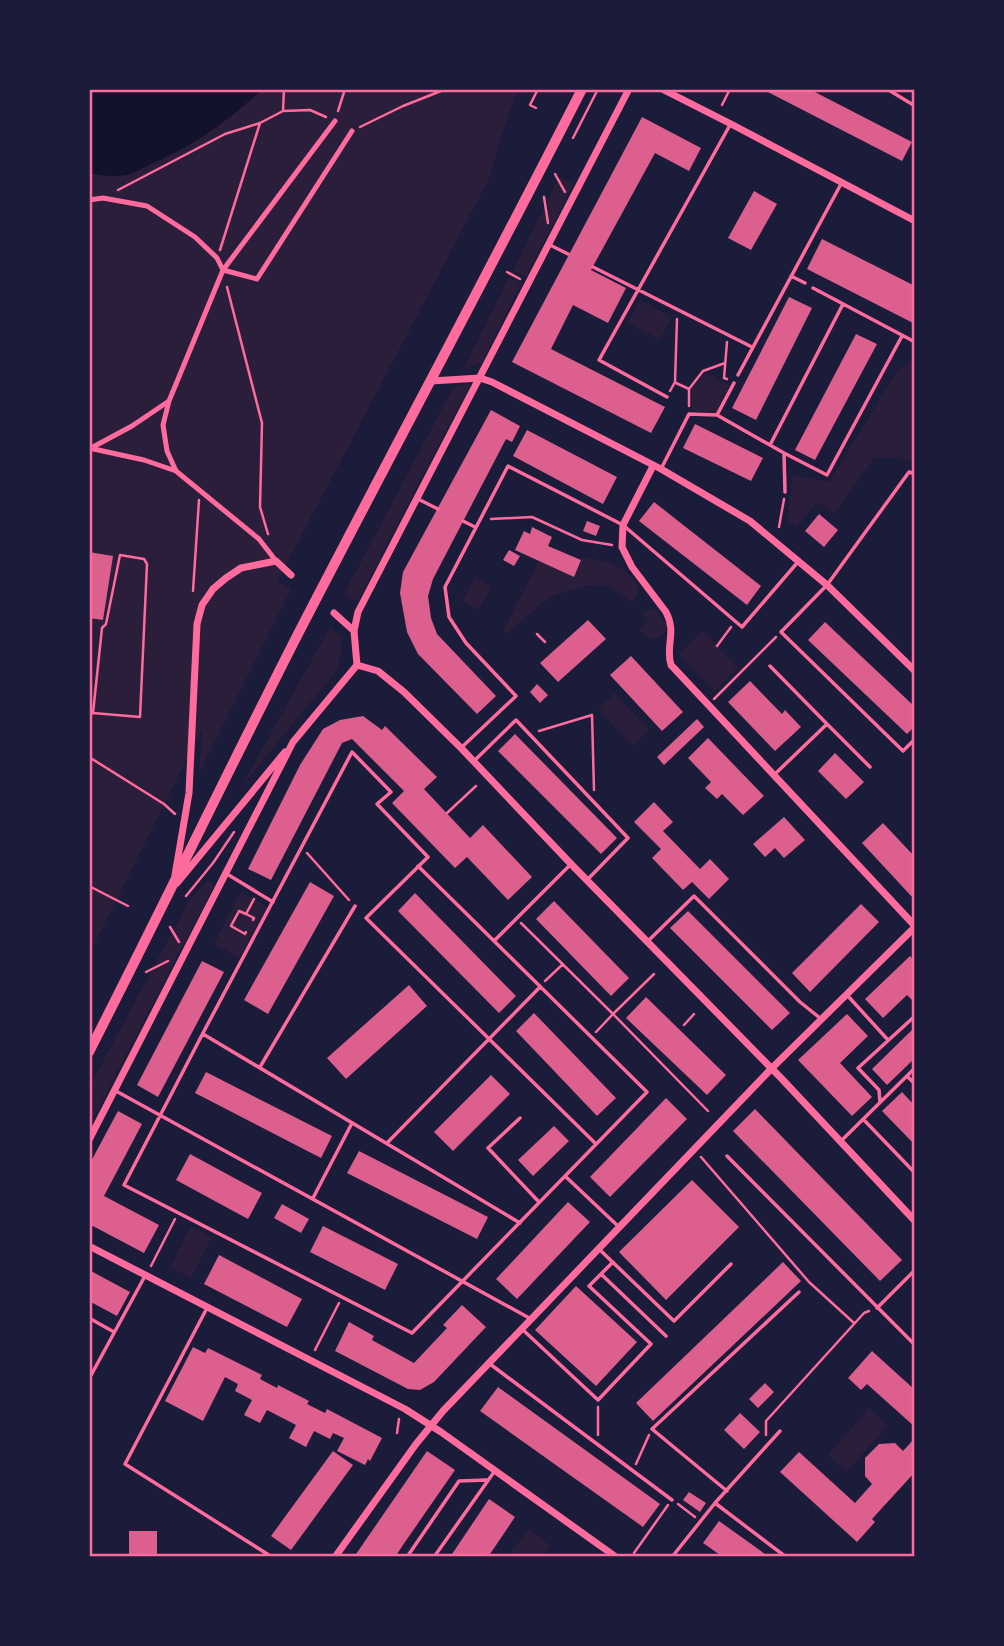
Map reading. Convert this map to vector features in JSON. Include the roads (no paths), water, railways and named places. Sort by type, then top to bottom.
[{"type":"highway","points":[[89,1052],[298,634],[582,89]]},
{"type":"street","points":[[172,889],[357,665],[354,631],[358,612],[629,89]]},
{"type":"street","points":[[662,89],[915,221]]},
{"type":"street","points":[[176,471],[167,451],[163,425],[169,401],[223,270],[335,121]]},
{"type":"street","points":[[89,200],[103,198],[147,206],[195,237],[217,258],[223,270],[257,279],[352,131]]},
{"type":"street","points":[[430,381],[480,378],[492,383],[657,467],[750,521],[827,585],[914,668]]},
{"type":"street","points":[[89,448],[132,426],[169,401]]},
{"type":"street","points":[[89,448],[144,460],[176,471],[259,539],[291,575]]},
{"type":"street","points":[[335,1557],[431,1424],[772,1068],[915,927],[671,665],[671,621],[632,567],[622,547],[623,525],[657,467]]},
{"type":"street","points":[[172,889],[189,793],[197,624],[202,605],[213,589],[241,568],[276,561]]},
{"type":"street","points":[[334,613],[354,631]]},
{"type":"street","points":[[357,665],[378,671],[404,692],[461,748],[772,1068],[915,1221]]},
{"type":"street","points":[[89,1140],[293,742]]},
{"type":"street","points":[[89,1246],[431,1424],[613,1556]]},
{"type":"lane","points":[[887,89],[915,106]]},
{"type":"lane","points":[[667,397],[599,360],[731,124]]},
{"type":"lane","points":[[738,375],[842,182]]},
{"type":"lane","points":[[549,242],[568,254]]},
{"type":"lane","points":[[593,267],[752,348]]},
{"type":"lane","points":[[791,276],[804,283]]},
{"type":"lane","points":[[813,288],[915,342]]},
{"type":"lane","points":[[770,445],[843,303]]},
{"type":"lane","points":[[657,467],[689,414],[718,415],[827,475],[902,335]]},
{"type":"lane","points":[[718,415],[734,383]]},
{"type":"lane","points":[[784,453],[785,492]]},
{"type":"lane","points":[[461,748],[516,696],[466,643],[449,617],[444,587],[508,466],[623,525],[742,627],[798,561]]},
{"type":"lane","points":[[915,474],[909,472],[827,585],[781,632],[903,751],[915,739]]},
{"type":"lane","points":[[418,499],[438,509]]},
{"type":"lane","points":[[463,521],[475,527]]},
{"type":"lane","points":[[770,666],[870,767]]},
{"type":"lane","points":[[474,761],[516,720],[628,838],[588,879]]},
{"type":"lane","points":[[774,776],[827,724]]},
{"type":"lane","points":[[418,866],[648,1092],[412,1333],[124,1185],[352,752],[391,792],[377,804],[428,857],[418,866],[366,918],[596,1144]]},
{"type":"lane","points":[[494,941],[571,864]]},
{"type":"lane","points":[[226,873],[273,902]]},
{"type":"lane","points":[[648,941],[694,897],[821,1020]]},
{"type":"lane","points":[[260,1068],[355,906]]},
{"type":"lane","points":[[387,1143],[540,986]]},
{"type":"lane","points":[[847,995],[888,1040]]},
{"type":"lane","points":[[880,1102],[879,1090],[858,1068],[915,1016]]},
{"type":"lane","points":[[203,1033],[520,1223]]},
{"type":"lane","points":[[841,1141],[915,1068]]},
{"type":"lane","points":[[907,1076],[915,1084]]},
{"type":"lane","points":[[116,1091],[531,1319]]},
{"type":"lane","points":[[520,1118],[488,1149],[539,1202]]},
{"type":"lane","points":[[863,1119],[915,1173]]},
{"type":"lane","points":[[313,1198],[352,1122]]},
{"type":"lane","points":[[727,1156],[915,1345]]},
{"type":"lane","points":[[565,1176],[620,1227]]},
{"type":"lane","points":[[599,1248],[674,1321],[731,1264]]},
{"type":"lane","points":[[521,1329],[598,1400],[650,1344],[589,1286],[613,1262]]},
{"type":"lane","points":[[877,1308],[915,1270]]},
{"type":"lane","points":[[601,1275],[666,1336]]},
{"type":"lane","points":[[89,1379],[145,1276]]},
{"type":"lane","points":[[727,1490],[652,1429],[799,1293]]},
{"type":"lane","points":[[207,1308],[125,1464],[272,1557]]},
{"type":"lane","points":[[89,1318],[114,1332]]},
{"type":"lane","points":[[488,1363],[672,1500]]},
{"type":"lane","points":[[672,1557],[715,1503],[780,1431]]},
{"type":"lane","points":[[434,1557],[495,1470]]},
{"type":"lane","points":[[407,1557],[459,1481],[487,1480]]},
{"type":"lane","points":[[715,1503],[786,1557]]}]
